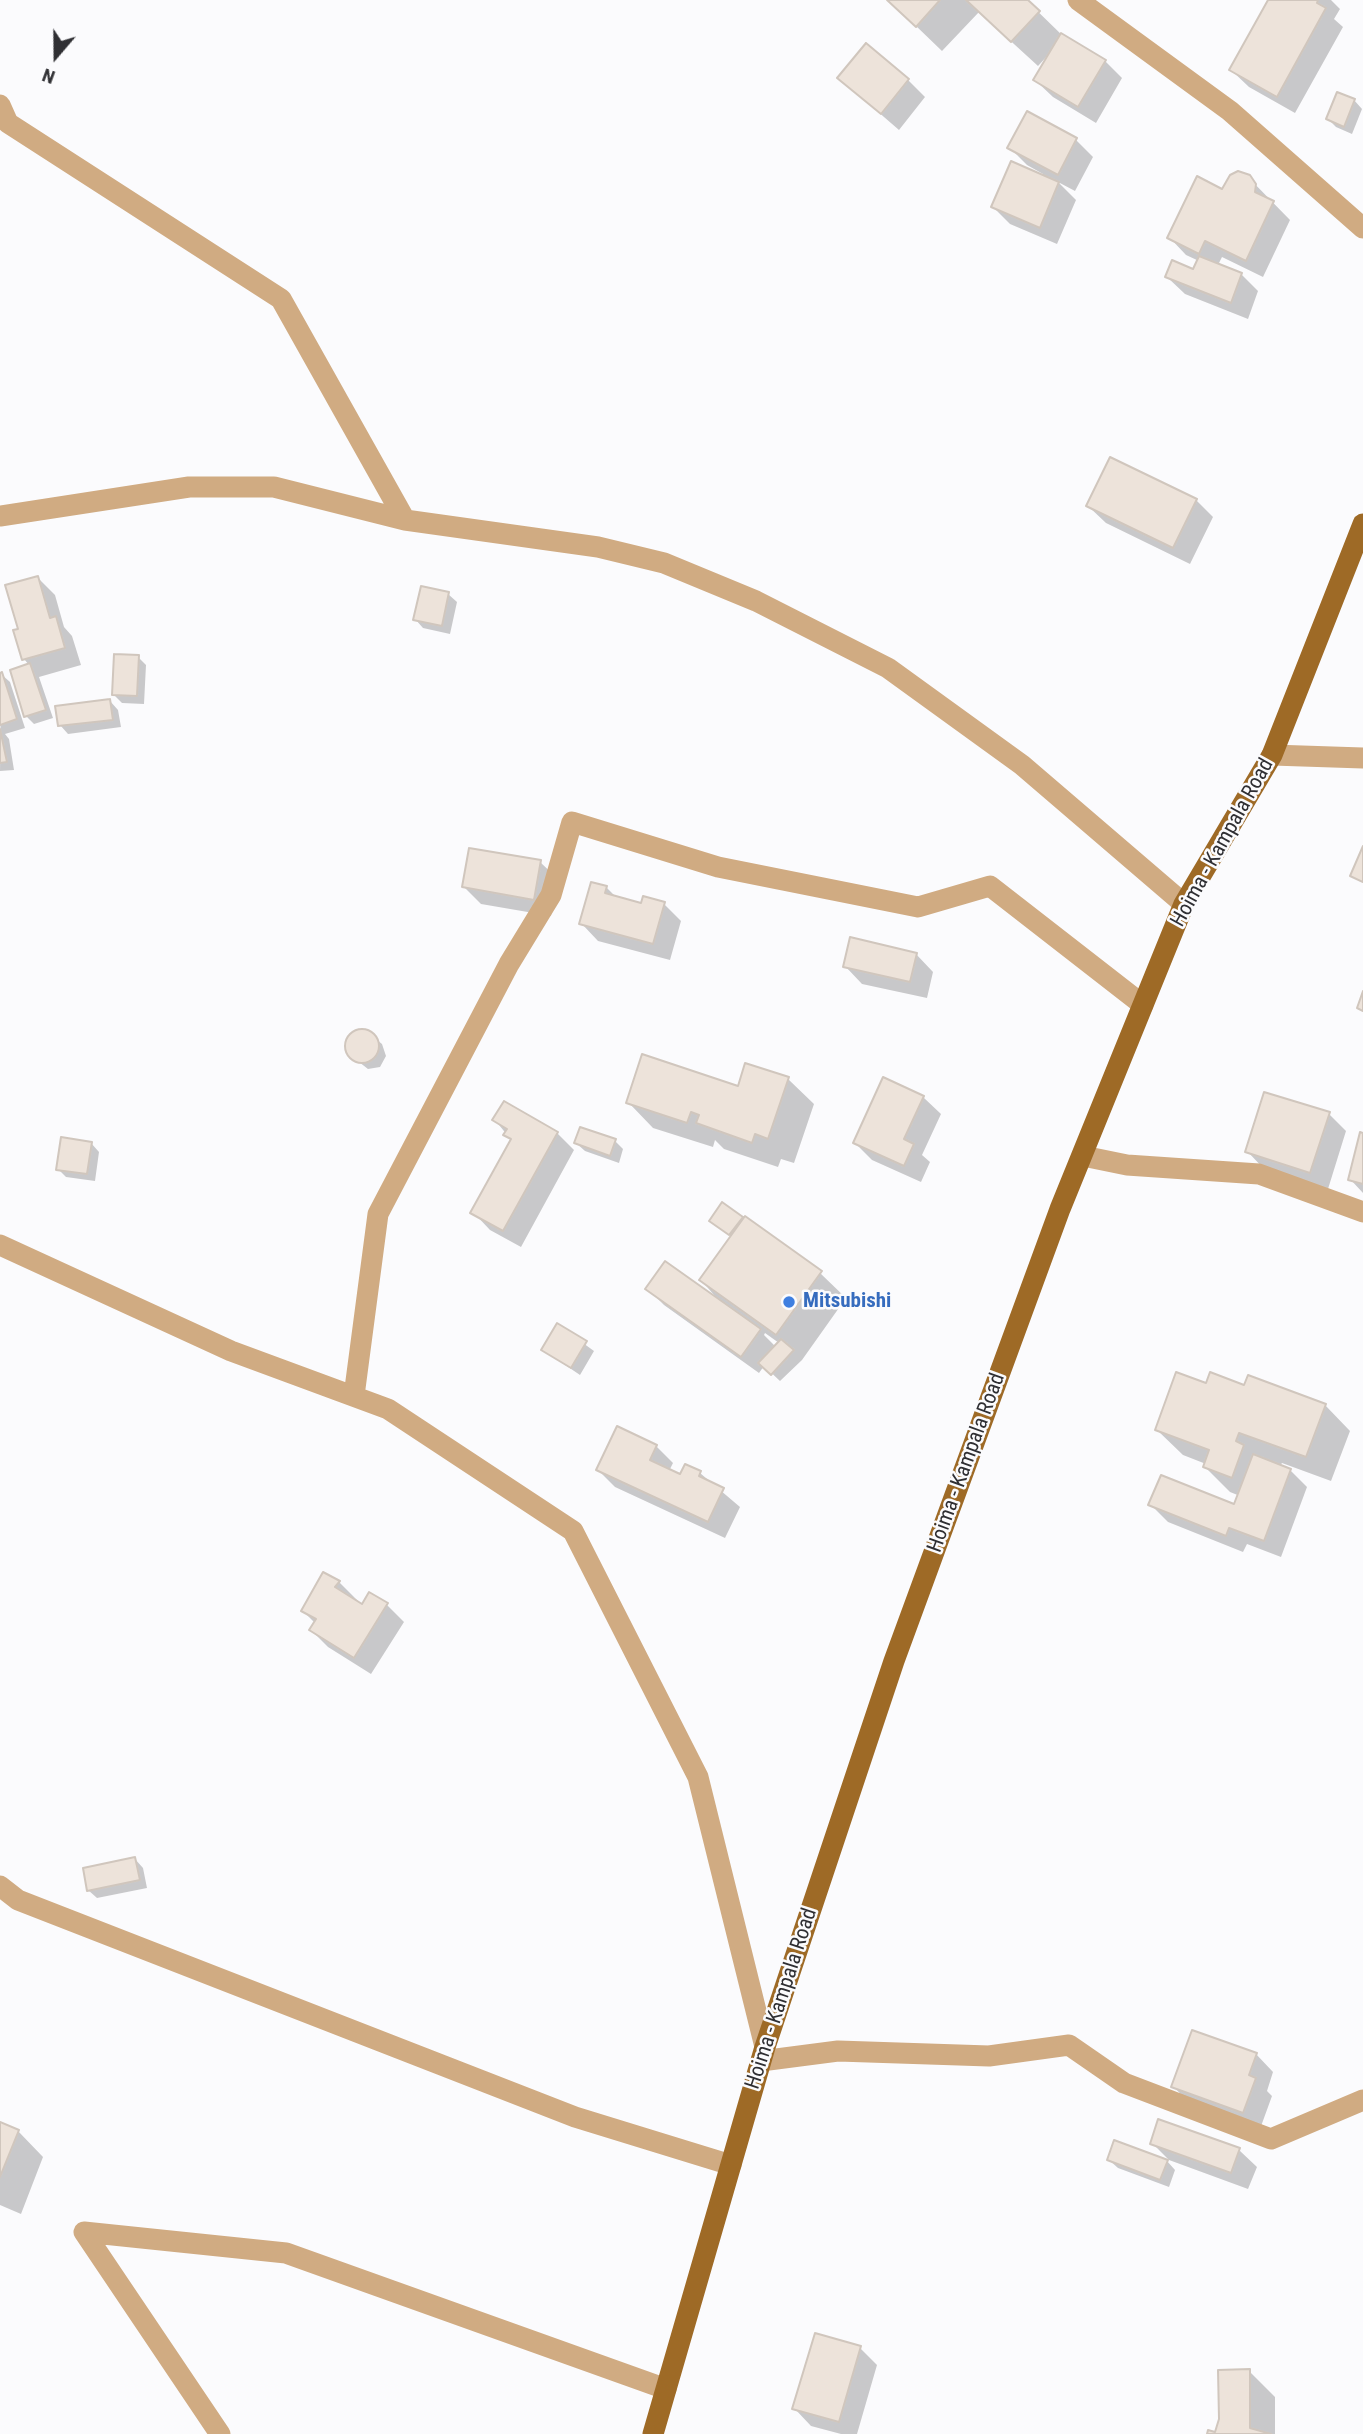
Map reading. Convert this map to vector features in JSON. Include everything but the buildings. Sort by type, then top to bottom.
[{"type":"main road","name":"Hoima - Kampala Road","points":[[653,2434],[763,2054],[894,1661],[1056,1222],[1184,904],[1272,755],[1363,524]]},
{"type":"street","points":[[1079,0],[1230,111],[1363,228]]},
{"type":"street","points":[[0,106],[8,123],[281,299],[405,520]]},
{"type":"street","points":[[0,516],[189,487],[274,487],[405,520],[598,547],[664,564],[756,601],[888,668],[1022,765],[1184,904]]},
{"type":"street","points":[[1272,755],[1363,758]]},
{"type":"street","points":[[354,1396],[378,1214],[509,964],[551,895],[572,822],[718,867],[918,907],[990,886],[1143,1005]]},
{"type":"street","points":[[1083,1156],[1127,1165],[1259,1174],[1363,1212]]},
{"type":"street","points":[[0,1245],[231,1352],[388,1409],[573,1531],[698,1777],[763,2054],[838,2051],[989,2056],[1069,2045],[1124,2082],[1271,2139],[1363,2100]]},
{"type":"street","points":[[0,1886],[18,1900],[575,2117],[731,2165]]},
{"type":"street","points":[[220,2434],[84,2232],[286,2253],[666,2389]]},
{"type":"place","name":"Mitsubishi","points":[[789,1302]]}]
